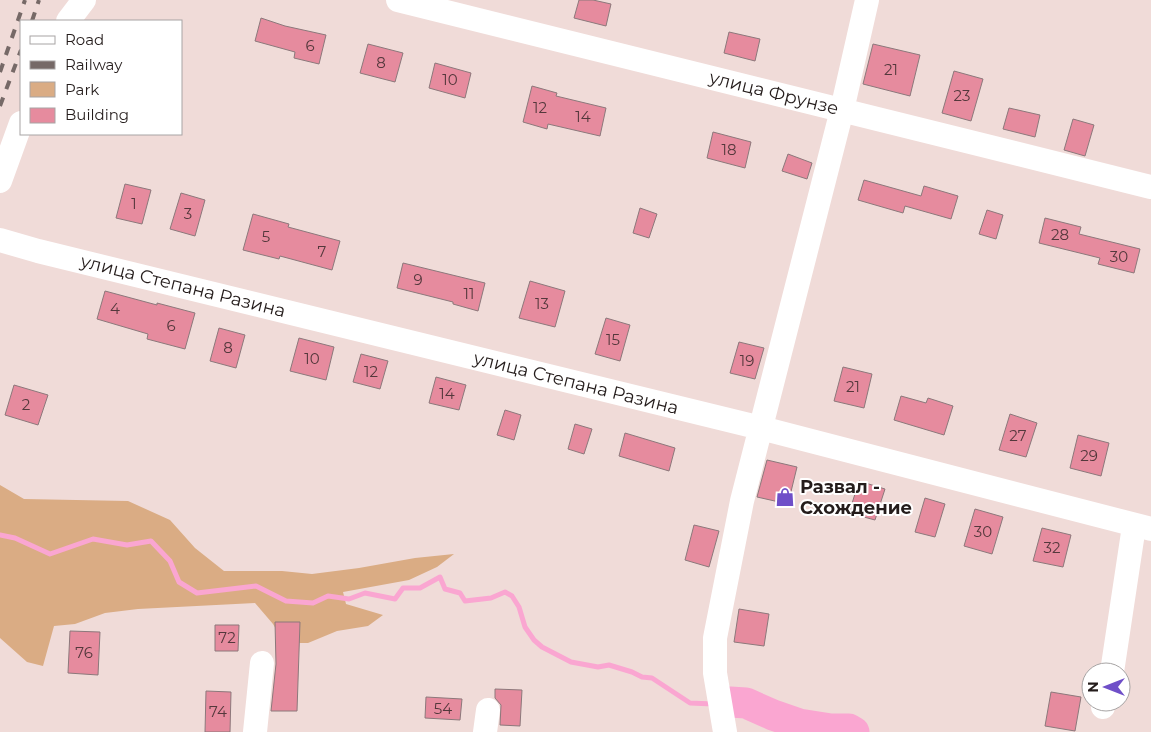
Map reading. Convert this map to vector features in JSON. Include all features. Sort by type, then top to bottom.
[{"type":"street","points":[[69,20],[84,0]]},
{"type":"street","name":"улица Фрунзе","points":[[398,0],[1151,187]]},
{"type":"street","points":[[725,732],[716,673],[715,638],[742,500],[842,110],[867,0]]},
{"type":"street","points":[[0,181],[20,126]]},
{"type":"street","name":"улица Степана Разина","points":[[0,240],[38,251],[761,428],[1143,528]]},
{"type":"street","points":[[1114,662],[1143,528]]},
{"type":"street","points":[[255,732],[262,663]]},
{"type":"green space","points":[[0,485],[24,499],[128,501],[170,520],[195,548],[224,571],[282,571],[312,574],[454,554],[437,567],[409,580],[343,592],[346,604],[383,615],[368,626],[337,631],[308,643],[284,643],[273,624],[255,603],[138,609],[105,613],[75,624],[54,626],[43,666],[27,662],[0,638]]},
{"type":"building","points":[[579,0],[593,0],[611,4],[606,26],[574,18]]},
{"type":"building","points":[[261,18],[285,26],[326,35],[319,64],[294,58],[295,52],[255,41]]},
{"type":"building","points":[[729,32],[760,39],[755,61],[724,53]]},
{"type":"building","points":[[368,44],[403,53],[395,82],[360,73]]},
{"type":"building","points":[[873,44],[920,55],[910,96],[863,84]]},
{"type":"building","points":[[435,63],[471,73],[465,98],[429,88]]},
{"type":"building","points":[[954,71],[983,79],[971,121],[942,113]]},
{"type":"building","points":[[532,86],[557,93],[556,96],[606,108],[600,136],[548,124],[547,129],[523,122]]},
{"type":"building","points":[[1009,108],[1040,115],[1035,137],[1003,129]]},
{"type":"building","points":[[1073,119],[1094,125],[1085,156],[1064,150]]},
{"type":"building","points":[[713,132],[751,142],[745,168],[707,158]]},
{"type":"building","points":[[788,154],[812,163],[807,179],[782,171]]},
{"type":"building","points":[[864,180],[921,196],[924,186],[958,196],[951,219],[905,206],[903,213],[858,200]]},
{"type":"building","points":[[125,184],[151,190],[142,224],[116,218]]},
{"type":"building","points":[[181,193],[205,200],[195,236],[170,229]]},
{"type":"building","points":[[640,208],[657,214],[649,238],[633,233]]},
{"type":"building","points":[[987,210],[1003,215],[996,239],[979,234]]},
{"type":"building","points":[[253,214],[289,224],[288,227],[340,241],[332,270],[280,256],[279,259],[243,250]]},
{"type":"building","points":[[1045,218],[1081,227],[1079,234],[1140,249],[1134,273],[1098,264],[1100,258],[1039,243]]},
{"type":"building","points":[[403,263],[485,283],[478,311],[453,304],[453,302],[397,288]]},
{"type":"building","points":[[530,281],[565,291],[555,327],[519,318]]},
{"type":"building","points":[[105,291],[195,313],[185,349],[147,339],[148,334],[97,319]]},
{"type":"building","points":[[606,318],[630,325],[620,361],[595,354]]},
{"type":"building","points":[[219,328],[245,335],[236,368],[210,361]]},
{"type":"building","points":[[299,338],[334,347],[326,380],[290,371]]},
{"type":"building","points":[[739,342],[764,348],[755,379],[730,373]]},
{"type":"building","points":[[361,354],[388,361],[380,389],[353,382]]},
{"type":"building","points":[[843,367],[872,374],[864,408],[834,401]]},
{"type":"building","points":[[436,377],[466,385],[459,410],[429,403]]},
{"type":"building","points":[[14,385],[48,395],[38,425],[5,415]]},
{"type":"building","points":[[901,396],[926,403],[928,398],[953,406],[944,435],[894,420]]},
{"type":"building","points":[[505,410],[521,415],[514,440],[497,435]]},
{"type":"building","points":[[1010,414],[1037,423],[1026,457],[999,450]]},
{"type":"building","points":[[575,424],[592,429],[584,454],[568,449]]},
{"type":"building","points":[[625,433],[675,448],[669,471],[619,456]]},
{"type":"building","points":[[1078,435],[1109,443],[1101,476],[1070,468]]},
{"type":"building","points":[[767,460],[797,467],[788,504],[757,497]]},
{"type":"building","points":[[859,481],[885,489],[875,520],[849,513]]},
{"type":"building","points":[[925,498],[945,504],[935,537],[915,532]]},
{"type":"building","points":[[975,509],[1003,517],[992,554],[964,546]]},
{"type":"building","points":[[694,525],[719,531],[709,567],[685,560]]},
{"type":"building","points":[[1042,528],[1071,535],[1063,567],[1033,561]]},
{"type":"building","points":[[739,609],[769,614],[764,646],[734,642]]},
{"type":"building","points":[[275,622],[300,622],[297,711],[271,711],[276,664]]},
{"type":"building","points":[[215,625],[239,625],[238,651],[215,651]]},
{"type":"building","points":[[70,631],[100,632],[98,675],[68,673]]},
{"type":"building","points":[[495,689],[522,690],[520,726],[500,725],[501,705],[495,698]]},
{"type":"building","points":[[206,691],[231,692],[230,732],[205,732]]},
{"type":"building","points":[[1051,692],[1081,697],[1075,731],[1045,726]]},
{"type":"building","points":[[426,697],[462,699],[460,720],[425,718]]},
{"type":"waterway","points":[[0,535],[15,538],[50,554],[93,539],[127,545],[151,541],[170,561],[179,582],[197,593],[256,586],[286,601],[313,603],[328,596],[349,599],[365,593],[395,599],[403,588],[420,588],[440,577],[445,589],[460,593],[465,601],[491,598],[505,592],[512,596],[519,607],[525,627],[534,640],[542,647],[571,662],[598,667],[609,665],[642,677],[652,678],[690,703],[713,704]]},
{"type":"waterway","points":[[730,702],[746,703],[799,724],[831,729],[849,729],[854,732]]},
{"type":"railway","points":[[0,72],[25,0]]},
{"type":"railway","points":[[32,20],[39,0]]},
{"type":"railway","points":[[0,106],[20,53]]},
{"type":"place","name":"Развал - Схождение","points":[[785,497]]}]
